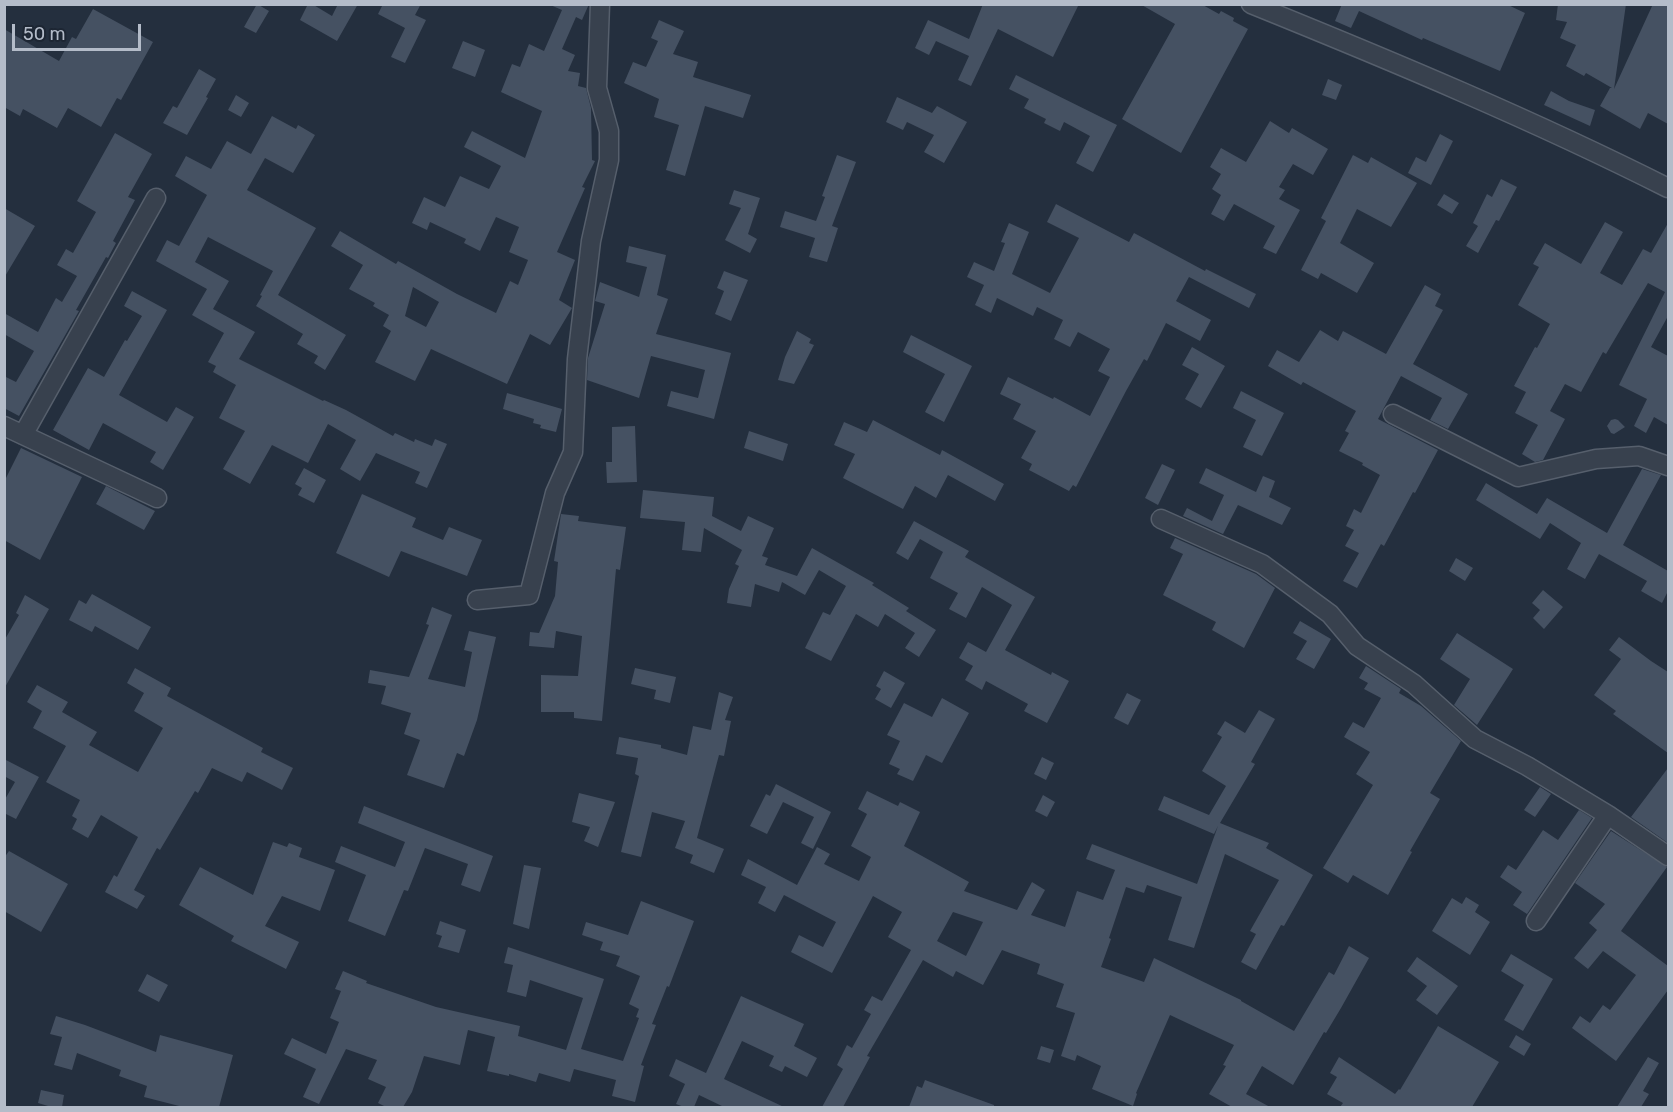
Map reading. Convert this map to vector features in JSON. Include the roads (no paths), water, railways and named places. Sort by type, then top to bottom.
[{"type":"street","points":[[477,600],[529,595],[555,493],[573,452],[577,359],[591,241],[609,160],[609,131],[597,88],[600,4]]},
{"type":"street","points":[[1251,4],[1364,50],[1566,139],[1668,188]]},
{"type":"street","points":[[23,435],[156,198]]},
{"type":"street","points":[[1393,414],[1518,477],[1596,459],[1639,456],[1668,466]]},
{"type":"street","points":[[4,426],[157,498]]},
{"type":"street","points":[[1161,519],[1262,564],[1330,614],[1357,646],[1414,684],[1475,739],[1527,766],[1608,814],[1668,856]]},
{"type":"street","points":[[1536,921],[1608,814]]}]
